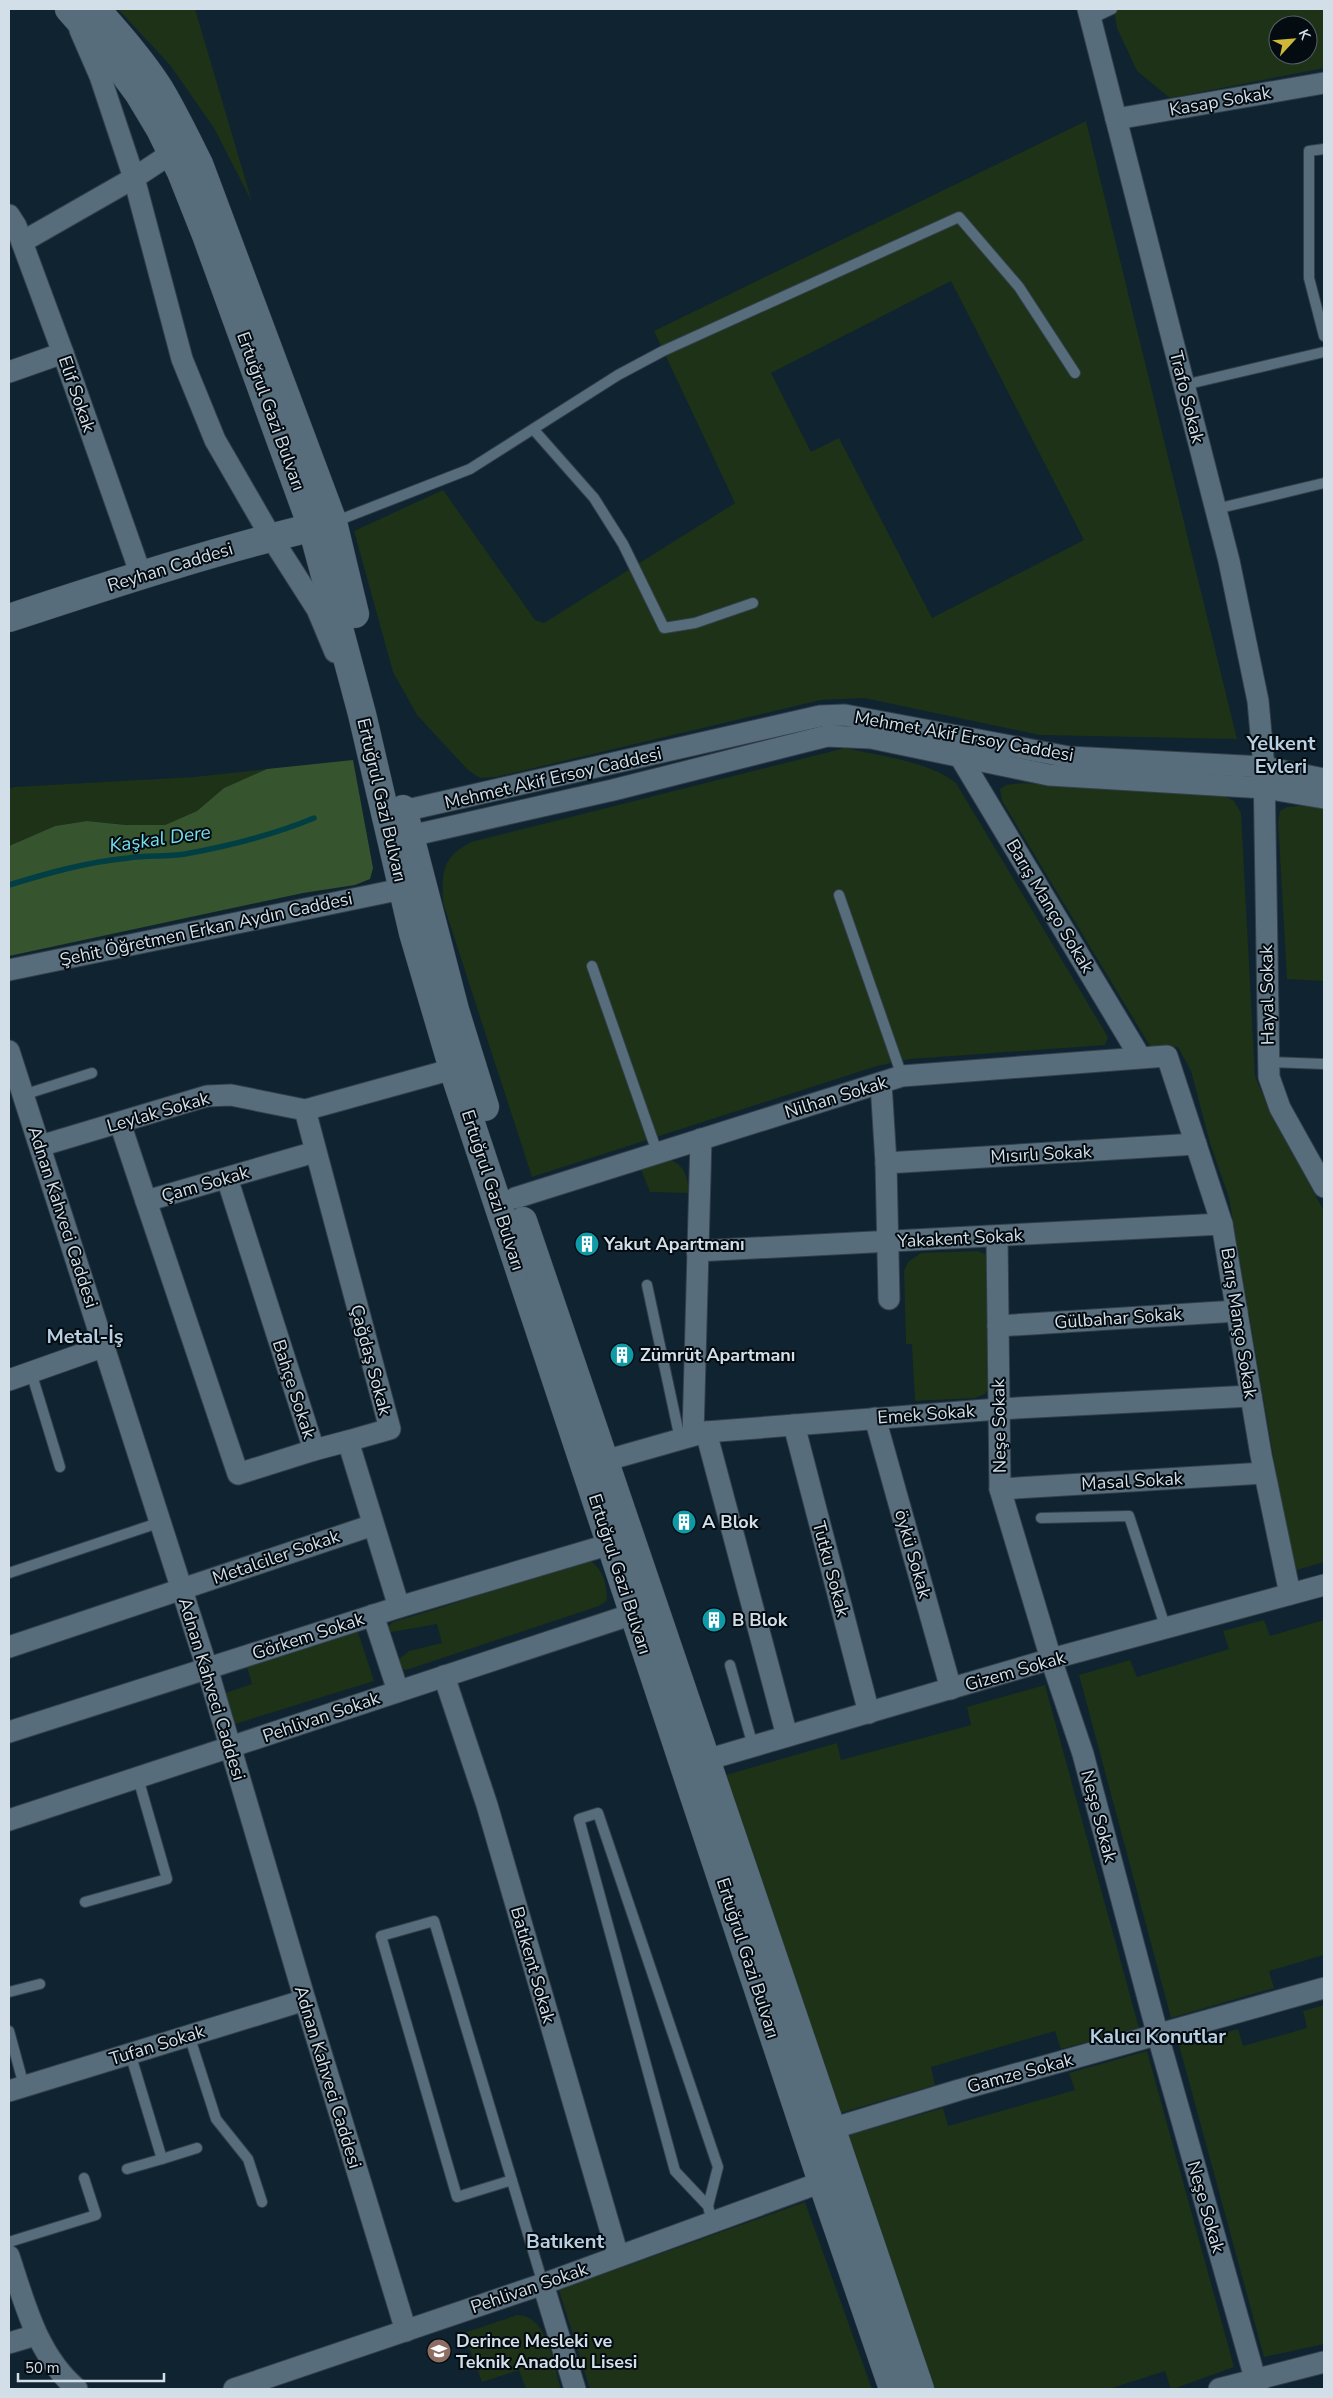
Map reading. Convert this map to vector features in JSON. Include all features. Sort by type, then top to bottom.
[{"type":"main road","name":"Ertuğrul Gazi Bulvarı","points":[[79,10],[139,94],[180,147],[206,235],[323,524],[388,752],[454,1010],[604,1461],[633,1614],[893,2389]]},
{"type":"main road","name":"Ertuğrul Gazi Bulvarı","points":[[323,524],[362,714],[402,889],[452,1069],[620,1542],[706,1760],[920,2389]]},
{"type":"main road","name":"Reyhan Caddesi","points":[[9,618],[141,575],[271,537],[323,524]]},
{"type":"street","points":[[79,10],[134,178],[182,359],[216,440],[271,537],[317,609],[362,714]]},
{"type":"street","name":"Trafo Sokak","points":[[1090,14],[1216,509],[1245,632],[1258,701],[1264,788]]},
{"type":"street","name":"Kasap Sokak","points":[[1116,119],[1324,83]]},
{"type":"street","points":[[22,242],[134,178],[180,147]]},
{"type":"street","name":"Elif Sokak","points":[[9,215],[22,242],[63,353],[141,575]]},
{"type":"street","points":[[9,372],[63,353]]},
{"type":"street","name":"Mehmet Akif Ersoy Caddesi","points":[[406,824],[820,716],[845,714],[1068,757],[1264,767],[1324,779]]},
{"type":"street","name":"Mehmet Akif Ersoy Caddesi","points":[[406,824],[613,790],[827,736],[871,738],[1049,775],[1264,788],[1324,798]]},
{"type":"street","name":"Barış Manço Sokak","points":[[959,755],[1140,1057]]},
{"type":"street","name":"Hayal Sokak","points":[[1264,788],[1268,1062],[1273,1092],[1324,1187]]},
{"type":"street","name":"Şehit Öğretmen Erkan Aydın Caddesi","points":[[9,970],[402,889]]},
{"type":"street","name":"Adnan Kahveci Caddesi","points":[[9,1051],[207,1668],[304,2000],[406,2331]]},
{"type":"street","name":"Barış Manço Sokak","points":[[1167,1056],[1222,1224],[1264,1474],[1290,1594]]},
{"type":"street","name":"Nilhan Sokak","points":[[515,1198],[902,1076],[1167,1056]]},
{"type":"street","name":"Leylak Sokak","points":[[40,1146],[206,1096],[218,1095],[305,1110],[452,1069]]},
{"type":"street","points":[[881,1083],[886,1163],[888,1299]]},
{"type":"street","name":"Çağdaş Sokak","points":[[305,1110],[390,1429],[348,1441]]},
{"type":"street","name":"Çam Sokak","points":[[120,1123],[146,1201],[315,1152]]},
{"type":"street","points":[[701,1139],[693,1435],[787,1736]]},
{"type":"street","name":"Mısırlı Sokak","points":[[886,1163],[1196,1144]]},
{"type":"street","name":"Bahçe Sokak","points":[[146,1201],[238,1474],[314,1450],[227,1178]]},
{"type":"street","name":"Yakakent Sokak","points":[[697,1251],[1222,1224]]},
{"type":"street","name":"Neşe Sokak","points":[[997,1236],[1000,1489],[1051,1659],[1083,1754],[1158,2036],[1256,2384]]},
{"type":"street","name":"Gülbahar Sokak","points":[[998,1326],[1238,1311]]},
{"type":"street","points":[[9,1380],[105,1346]]},
{"type":"street","name":"Emek Sokak","points":[[604,1461],[693,1435],[998,1409],[1251,1396]]},
{"type":"street","name":"öykü Sokak","points":[[875,1418],[951,1689]]},
{"type":"street","name":"Tutku Sokak","points":[[794,1425],[869,1713]]},
{"type":"street","points":[[314,1450],[348,1441],[399,1607]]},
{"type":"street","name":"Masal Sokak","points":[[1000,1489],[1264,1474]]},
{"type":"street","name":"Metalciler Sokak","points":[[9,1647],[373,1525]]},
{"type":"street","name":"Görkem Sokak","points":[[9,1732],[373,1615],[620,1542]]},
{"type":"street","name":"Gizem Sokak","points":[[706,1760],[1051,1659],[1324,1585]]},
{"type":"street","name":"Pehlivan Sokak","points":[[9,1820],[633,1614]]},
{"type":"street","points":[[373,1615],[398,1691]]},
{"type":"street","name":"Batıkent Sokak","points":[[444,1676],[487,1805],[618,2256]]},
{"type":"street","name":"Gamze Sokak","points":[[831,2129],[959,2090],[1158,2036],[1324,1988]]},
{"type":"street","name":"Tufan Sokak","points":[[17,2088],[304,2000]]},
{"type":"street","name":"Pehlivan Sokak","points":[[234,2389],[543,2284],[618,2256],[710,2214],[822,2182]]},
{"type":"street","points":[[9,2256],[36,2335],[48,2357],[67,2381],[77,2389]]},
{"type":"street","points":[[543,2284],[575,2389]]},
{"type":"street","points":[[9,2343],[36,2335]]},
{"type":"street","points":[[1219,2389],[1256,2384],[1324,2362]]},
{"type":"lane","points":[[1090,14],[1112,9]]},
{"type":"lane","points":[[1324,149],[1309,151],[1308,278],[1324,336]]},
{"type":"lane","points":[[323,524],[470,469],[618,375],[663,350],[959,217],[1019,287],[1075,373]]},
{"type":"lane","points":[[1184,385],[1324,352]]},
{"type":"lane","points":[[534,430],[594,498],[623,544],[664,628],[695,623],[754,603]]},
{"type":"lane","points":[[1216,509],[1324,483]]},
{"type":"lane","points":[[839,895],[902,1076]]},
{"type":"lane","points":[[592,966],[657,1152]]},
{"type":"lane","points":[[1268,1062],[1324,1064]]},
{"type":"lane","points":[[23,1095],[92,1073]]},
{"type":"lane","points":[[647,1285],[693,1435]]},
{"type":"lane","points":[[30,1372],[60,1467]]},
{"type":"lane","points":[[1041,1518],[1129,1516],[1166,1629]]},
{"type":"lane","points":[[9,1573],[161,1522]]},
{"type":"lane","points":[[730,1665],[753,1746]]},
{"type":"lane","points":[[85,1902],[168,1879],[138,1778]]},
{"type":"lane","points":[[598,1813],[718,2167],[710,2214],[675,2171],[579,1818],[598,1813]]},
{"type":"lane","points":[[512,2180],[457,2197],[381,1936],[434,1921],[512,2180],[543,2284]]},
{"type":"lane","points":[[9,1992],[40,1984]]},
{"type":"lane","points":[[9,2031],[17,2088]]},
{"type":"lane","points":[[189,2035],[216,2119],[248,2159],[262,2202]]},
{"type":"lane","points":[[130,2054],[162,2159]]},
{"type":"lane","points":[[127,2169],[197,2148]]},
{"type":"lane","points":[[9,2242],[96,2215],[84,2178]]},
{"type":"green space","points":[[118,9],[195,9],[252,202],[214,128],[170,65]]},
{"type":"green space","points":[[1114,9],[1324,9],[1324,68],[1170,98],[1137,71],[1117,28]]},
{"type":"green space","points":[[1086,121],[1237,739],[1040,735],[864,698],[821,700],[496,777],[480,778],[468,770],[417,715],[393,672],[354,531],[443,490],[535,620],[544,623],[735,503],[654,331]],"holes":[[[951,281],[1084,540],[932,618],[839,438],[811,452],[771,373]]]},
{"type":"green space","points":[[845,748],[918,764],[932,769],[956,783],[1108,1037],[1105,1045],[910,1059],[877,1066],[532,1177],[443,903],[444,874],[449,860],[461,848],[471,842]]},
{"type":"green space","points":[[353,760],[373,868],[370,879],[355,885],[303,893],[9,956],[9,846],[55,826],[87,821],[126,825],[165,825],[197,811],[224,788],[267,769]]},
{"type":"green space","points":[[267,769],[224,788],[197,811],[165,825],[128,825],[87,821],[55,826],[9,846],[9,789],[14,787],[194,777]]},
{"type":"green space","points":[[1023,783],[1222,795],[1234,801],[1241,813],[1255,1076],[1273,1119],[1324,1211],[1324,1562],[1293,1571],[1229,1198],[1210,1143],[1191,1071],[1178,1047],[1150,1046],[1002,801],[1000,789],[1006,785]]},
{"type":"green space","points":[[1306,805],[1324,809],[1324,981],[1287,979],[1278,821],[1280,811],[1287,807]]},
{"type":"green space","points":[[670,1160],[679,1165],[685,1173],[689,1193],[650,1192],[641,1169]]},
{"type":"green space","points":[[978,1251],[985,1254],[988,1258],[991,1384],[985,1394],[975,1398],[915,1401],[912,1344],[906,1344],[904,1271],[908,1262],[921,1253]]},
{"type":"green space","points":[[587,1559],[597,1567],[605,1582],[607,1601],[599,1606],[406,1670],[401,1668],[397,1661],[409,1651],[442,1643],[437,1624],[386,1633],[387,1628],[393,1622]]},
{"type":"green space","points":[[1264,1620],[1270,1636],[1324,1620],[1324,1955],[1269,1971],[1274,1988],[1171,2018],[1079,1675],[1130,1660],[1137,1677],[1229,1649],[1223,1631]]},
{"type":"green space","points":[[358,1632],[374,1681],[235,1724],[225,1693],[252,1684],[247,1667]]},
{"type":"green space","points":[[1045,1685],[1139,2028],[1061,2049],[1055,2031],[931,2067],[935,2085],[837,2114],[726,1775],[837,1743],[841,1760],[971,1725],[967,1707]]},
{"type":"green space","points":[[1324,2005],[1324,2344],[1264,2357],[1179,2045],[1238,2029],[1243,2046],[1307,2028],[1303,2011]]},
{"type":"green space","points":[[1147,2051],[1234,2367],[1173,2389],[1171,2389],[1165,2371],[1109,2389],[932,2389],[846,2136],[943,2108],[948,2126],[1075,2090],[1069,2073]]},
{"type":"green space","points":[[805,2202],[872,2389],[590,2389],[559,2290]]},
{"type":"green space","points":[[517,2315],[528,2317],[543,2332],[552,2355],[561,2389],[526,2389],[519,2370],[482,2382],[464,2333]]},
{"type":"waterway","name":"Kaşkal Dere","points":[[9,885],[53,872],[98,862],[135,857],[178,855],[218,847],[267,835],[314,818]]},
{"type":"place","name":"Yakut Apartmanı","points":[[587,1244]]},
{"type":"place","name":"Zümrüt Apartmanı","points":[[622,1355]]},
{"type":"place","name":"A Blok","points":[[684,1522]]},
{"type":"place","name":"B Blok","points":[[714,1620]]},
{"type":"place","name":"Derince Mesleki ve Teknik Anadolu Lisesi","points":[[439,2351]]},
{"type":"district","name":"Yelkent Evleri","points":[[1281,754]]},
{"type":"district","name":"Metal-İş","points":[[85,1336]]},
{"type":"district","name":"Kalıcı Konutlar","points":[[1158,2036]]},
{"type":"district","name":"Batıkent","points":[[565,2241]]}]
